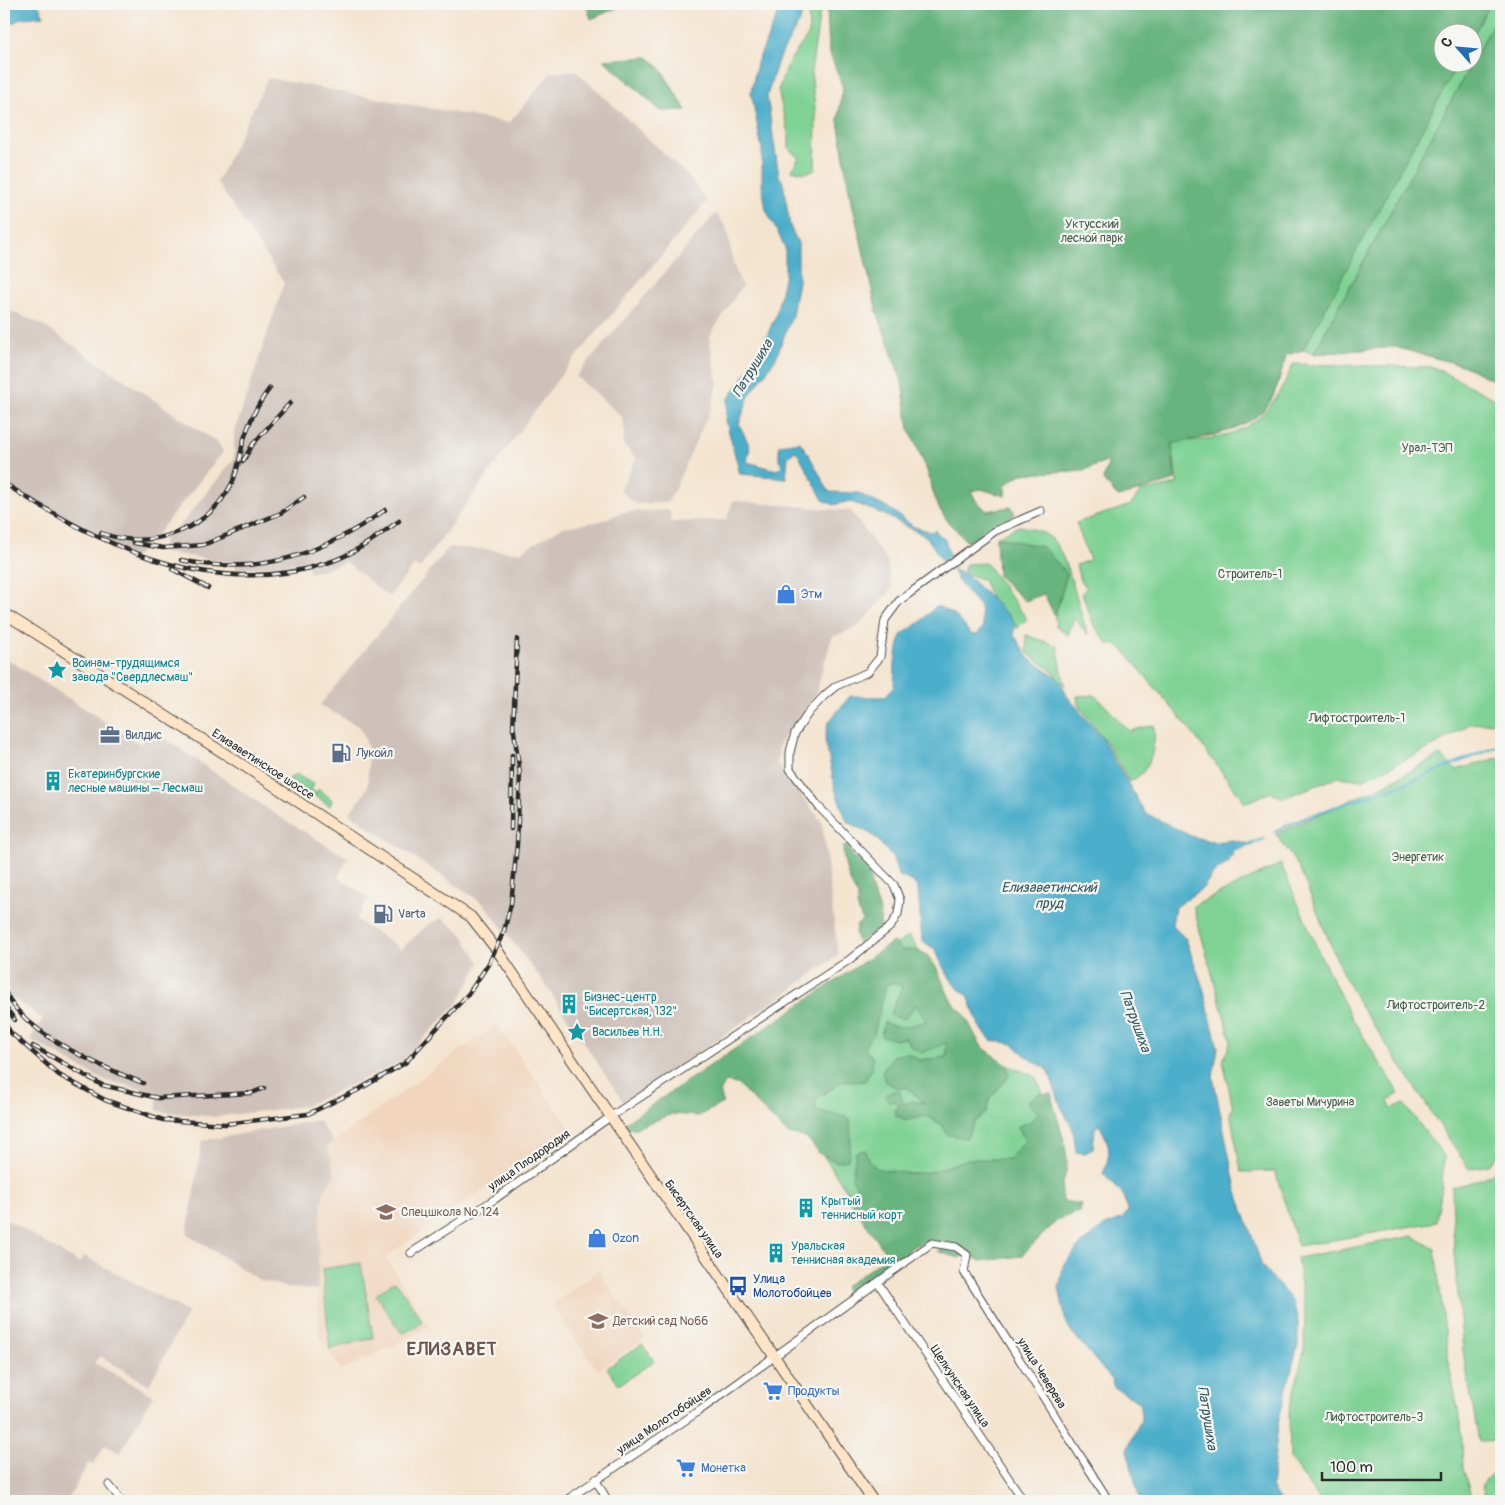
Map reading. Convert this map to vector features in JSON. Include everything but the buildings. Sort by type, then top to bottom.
[{"type":"main road","name":"Елизаветинское шоссе","points":[[4,613],[257,774],[472,917],[496,950]]},
{"type":"main road","name":"Бисертская улица","points":[[496,950],[873,1501]]},
{"type":"street","name":"улица Плодородия","points":[[411,1253],[495,1199],[610,1117],[849,960],[891,926],[898,914],[900,900],[894,885],[819,807],[790,769],[790,752],[795,733],[809,712],[825,695],[836,686],[868,672],[880,657],[885,620],[899,601],[995,531],[1041,511]]},
{"type":"street","name":"улица Молотобойцев","points":[[565,1501],[776,1357],[842,1306],[878,1283],[921,1249],[932,1243],[956,1247],[967,1255]]},
{"type":"street","name":"улица Чеверева","points":[[967,1255],[964,1272],[1109,1501]]},
{"type":"street","name":"Щелкунская улица","points":[[878,1283],[1024,1501]]},
{"type":"street","points":[[595,1480],[608,1501]]},
{"type":"street","points":[[108,1485],[122,1501]]},
{"type":"shaded area","points":[[575,70],[686,174],[707,201],[561,375],[419,569],[414,565],[389,597],[346,562],[310,573],[306,562],[236,570],[235,563],[163,552],[164,534],[178,528],[234,459],[234,434],[284,283],[217,182],[268,78],[509,123],[551,73]]},
{"type":"shaded area","points":[[716,213],[727,229],[733,264],[742,286],[709,337],[718,383],[712,406],[668,503],[635,504],[620,490],[636,459],[623,444],[625,430],[622,417],[576,376]]},
{"type":"shaded area","points":[[4,308],[41,324],[219,444],[223,452],[158,533],[133,559],[4,483]]},
{"type":"shaded area","points":[[733,501],[851,511],[887,561],[892,589],[858,627],[832,637],[815,695],[806,710],[780,742],[777,763],[822,822],[838,955],[788,992],[624,1103],[544,983],[484,904],[349,813],[365,793],[368,782],[368,748],[360,727],[320,705],[449,547],[520,552],[563,527],[601,521],[622,512],[670,510],[671,522],[726,520]]},
{"type":"shaded area","points":[[4,657],[140,744],[151,729],[278,816],[348,858],[338,877],[369,898],[356,920],[401,949],[429,924],[442,918],[462,934],[480,963],[458,1003],[401,1062],[305,1106],[214,1117],[157,1111],[157,1092],[103,1080],[30,1039],[43,1019],[11,997],[4,982]]},
{"type":"shaded area","name":"Спецшкола № 124","points":[[497,1024],[571,1130],[385,1257],[430,1327],[341,1371],[318,1334],[319,1231],[324,1192],[335,1174],[327,1146]]},
{"type":"shaded area","points":[[318,1120],[333,1142],[327,1147],[335,1174],[324,1192],[319,1231],[318,1290],[290,1288],[259,1280],[187,1234],[202,1141]]},
{"type":"shaded area","points":[[4,1218],[79,1263],[84,1256],[188,1312],[149,1385],[100,1356],[94,1363],[153,1395],[120,1453],[105,1445],[93,1465],[88,1463],[67,1501],[4,1501]]},
{"type":"shaded area","name":"Детский сад №66","points":[[598,1271],[645,1338],[598,1371],[551,1305]]},
{"type":"green space","points":[[586,4],[626,4],[591,19]]},
{"type":"green space","points":[[808,4],[821,4],[811,72],[816,116],[815,170],[805,173],[791,170],[799,158],[789,149],[789,137],[778,90],[790,60],[809,34]]},
{"type":"green space","name":"Уктусский лесной парк","points":[[827,4],[1501,4],[1501,384],[1465,366],[1395,347],[1313,354],[1303,350],[1286,355],[1273,396],[1257,416],[1236,427],[1187,441],[1226,435],[1254,422],[1275,399],[1293,364],[1433,367],[1501,402],[1501,722],[1470,724],[1434,746],[1362,780],[1339,777],[1283,798],[1271,792],[1245,803],[1188,727],[1120,646],[1108,644],[1094,626],[1082,593],[1087,587],[1080,581],[1076,565],[1090,560],[1076,523],[1131,505],[1140,492],[1177,484],[1174,457],[1175,480],[1118,497],[1103,480],[1109,461],[1084,470],[1021,474],[1005,485],[1005,496],[981,489],[971,491],[976,501],[987,511],[1011,507],[1015,514],[967,542],[947,520],[937,505],[927,470],[909,428],[902,382],[877,311],[849,189],[838,120],[843,87],[829,51]]},
{"type":"green space","name":"Уктусский лесной парк","points":[[827,4],[1490,4],[1480,22],[1432,22],[1432,72],[1453,72],[1303,350],[1286,355],[1279,381],[1273,396],[1265,408],[1255,417],[1229,430],[1215,435],[1172,444],[1175,480],[1118,497],[1103,480],[1109,461],[1084,470],[1021,474],[1005,485],[1005,496],[981,489],[971,491],[976,501],[987,511],[1011,507],[1015,514],[1007,523],[967,542],[947,520],[937,505],[927,470],[909,428],[902,382],[877,311],[849,189],[838,120],[843,87],[829,51]]},
{"type":"green space","points":[[1501,9],[1501,384],[1465,366],[1395,347],[1313,354],[1467,72],[1482,72],[1482,44]]},
{"type":"green space","points":[[648,57],[661,69],[686,110],[661,111],[604,60]]},
{"type":"green space","points":[[1019,526],[1045,534],[1058,546],[1073,584],[1088,635],[1074,618],[1068,635],[1056,626],[1055,616],[1067,574],[1043,547],[996,537]]},
{"type":"green space","points":[[996,537],[1043,547],[1067,574],[1055,616],[1044,594],[1025,601],[998,576]]},
{"type":"green space","points":[[986,563],[1027,619],[1017,629],[1009,615],[992,605],[990,595],[983,580],[963,572],[966,564]]},
{"type":"green space","points":[[1026,635],[1057,646],[1065,686],[1051,670],[1027,653]]},
{"type":"green space","points":[[1095,695],[1129,731],[1154,725],[1153,750],[1147,766],[1136,778],[1129,782],[1107,743],[1078,705],[1077,696]]},
{"type":"green space","points":[[1440,755],[1456,770],[1501,757],[1501,1152],[1489,1165],[1469,1169],[1358,1002],[1342,972],[1299,868],[1276,834],[1386,784]]},
{"type":"green space","points":[[296,774],[314,785],[311,790],[316,793],[319,789],[332,800],[330,806],[289,779]]},
{"type":"green space","points":[[849,845],[852,857],[860,859],[870,872],[871,887],[881,918],[880,927],[858,943],[855,933],[857,925],[862,920],[857,906],[858,896],[849,879],[843,853],[843,847]]},
{"type":"green space","name":"Заветы Мичурина","points":[[1281,864],[1318,950],[1350,1015],[1399,1094],[1388,1100],[1391,1108],[1404,1104],[1444,1156],[1442,1186],[1436,1222],[1298,1246],[1275,1171],[1241,1172],[1230,1112],[1233,1108],[1223,1061],[1231,1041],[1193,906]]},
{"type":"green space","points":[[909,936],[990,1059],[1035,1076],[1064,1139],[1061,1154],[890,1255],[749,1045]]},
{"type":"green space","points":[[893,942],[902,950],[914,950],[927,955],[936,967],[952,1003],[964,1014],[981,1046],[1007,1065],[1009,1077],[990,1098],[986,1113],[974,1122],[967,1138],[948,1135],[942,1125],[927,1116],[906,1120],[896,1116],[895,1111],[899,1105],[896,1101],[890,1102],[885,1096],[892,1091],[899,1091],[904,1104],[911,1101],[924,1103],[907,1087],[899,1089],[886,1082],[882,1072],[893,1056],[907,1053],[919,1060],[947,1057],[946,1043],[922,1053],[912,1047],[905,1038],[896,1040],[881,1036],[884,1022],[900,1027],[926,1021],[916,1005],[904,1019],[890,1015],[902,986],[893,983],[886,985],[874,1034],[867,1042],[865,1049],[873,1058],[872,1068],[865,1081],[843,1081],[816,1099],[815,1110],[850,1118],[851,1138],[848,1160],[836,1162],[820,1154],[807,1138],[788,1134],[737,1084],[725,1082],[720,1090],[723,1103],[698,1116],[672,1114],[636,1128],[627,1129],[625,1123]]},
{"type":"green space","points":[[1051,1093],[1063,1136],[1067,1162],[1062,1201],[1081,1204],[1079,1212],[1059,1219],[1021,1256],[981,1261],[966,1254],[959,1258],[937,1251],[941,1247],[933,1239],[916,1245],[907,1251],[903,1259],[881,1275],[875,1276],[848,1294],[844,1287],[888,1256],[845,1194],[857,1188],[852,1178],[856,1152],[865,1150],[869,1161],[878,1169],[913,1174],[934,1171],[968,1159],[1009,1159],[1025,1141],[1018,1126],[1030,1122],[1038,1113],[1027,1101],[1038,1094]]},
{"type":"green space","points":[[1501,1164],[1501,1441],[1479,1442],[1463,1351],[1454,1254],[1452,1187],[1486,1177]]},
{"type":"green space","name":"Лифтостроитель-3","points":[[1413,1236],[1435,1249],[1450,1371],[1461,1423],[1463,1467],[1472,1501],[1320,1501],[1290,1459],[1289,1411],[1304,1351],[1305,1310],[1297,1258]]},
{"type":"green space","points":[[361,1263],[373,1338],[330,1349],[322,1269]]},
{"type":"green space","points":[[393,1282],[397,1283],[421,1319],[421,1324],[404,1333],[400,1331],[376,1295]]},
{"type":"green space","points":[[642,1344],[654,1361],[619,1385],[607,1368]]},
{"type":"green space","points":[[1491,1475],[1501,1480],[1501,1501],[1486,1501],[1482,1485]]},
{"type":"water","points":[[4,4],[38,4],[44,16],[21,18],[4,29]]},
{"type":"water","name":"Патрушиха","points":[[782,4],[798,4],[802,13],[800,21],[778,60],[767,96],[779,176],[783,182],[790,226],[798,243],[798,281],[792,315],[776,358],[749,396],[739,424],[750,447],[747,462],[777,470],[782,465],[779,460],[779,445],[800,442],[829,492],[858,493],[893,511],[914,527],[932,532],[935,530],[945,540],[950,556],[943,562],[927,537],[885,515],[849,501],[834,505],[823,500],[795,451],[788,457],[786,478],[740,474],[726,421],[728,400],[759,354],[776,315],[785,274],[785,247],[766,210],[762,184],[762,150],[751,92],[757,63]]},
{"type":"water","name":"Елизаветинский пруд","points":[[952,569],[968,576],[1014,621],[1014,635],[1028,658],[1059,679],[1067,696],[1102,738],[1145,813],[1191,836],[1212,842],[1233,840],[1253,845],[1234,851],[1228,863],[1214,872],[1203,888],[1175,907],[1172,925],[1186,939],[1204,991],[1218,1048],[1213,1077],[1236,1189],[1262,1266],[1292,1300],[1298,1321],[1298,1345],[1279,1418],[1271,1487],[1280,1501],[1145,1501],[1139,1497],[1127,1449],[1141,1420],[1141,1403],[1114,1387],[1111,1379],[1067,1326],[1059,1288],[1063,1267],[1078,1247],[1103,1227],[1123,1218],[1128,1211],[1122,1193],[1103,1174],[1108,1155],[1106,1138],[1099,1125],[1095,1128],[1093,1148],[1086,1153],[1076,1152],[1073,1129],[1062,1109],[1048,1070],[1028,1058],[1013,1044],[991,1040],[979,1026],[968,995],[956,987],[944,969],[935,949],[922,941],[918,889],[913,882],[898,875],[893,858],[874,836],[847,821],[836,792],[825,740],[828,723],[850,696],[884,697],[894,687],[895,663],[901,635],[919,623],[936,606],[956,617],[970,634],[977,635],[983,627],[980,607],[958,581]]},
{"type":"waterway","points":[[1275,832],[1316,814],[1401,785],[1501,746]]},
{"type":"waterway","points":[[1233,851],[1264,839]]},
{"type":"railway","points":[[101,533],[139,540],[158,538],[176,533],[193,525],[208,514],[222,500],[232,483],[249,425],[258,406],[270,388]]},
{"type":"railway","points":[[243,461],[253,444],[290,403]]},
{"type":"railway","points":[[4,483],[40,506],[117,546],[199,571],[241,575],[284,573],[327,563],[355,550],[399,521]]},
{"type":"railway","points":[[134,543],[163,548],[203,545],[281,513],[304,497]]},
{"type":"railway","points":[[181,560],[209,565],[237,566],[289,558],[314,550],[338,539],[385,510]]},
{"type":"railway","points":[[172,569],[208,588]]},
{"type":"railway","points":[[513,730],[517,639]]},
{"type":"railway","points":[[4,1022],[11,1033],[59,1075],[105,1100],[163,1120],[225,1124],[308,1114],[358,1090],[405,1063],[469,993],[489,963],[504,931],[511,904],[517,845],[520,774],[513,724]]},
{"type":"railway","points":[[511,829],[512,755]]},
{"type":"railway","points":[[4,990],[17,1010],[45,1034],[77,1054],[143,1083]]},
{"type":"railway","points":[[4,1005],[15,1020]]},
{"type":"railway","points":[[33,1046],[102,1085],[158,1098],[252,1093],[264,1088]]},
{"type":"place","name":"Этм","points":[[786,594]]},
{"type":"place","name":"Воинам-трудящимся завода \"Свердлесмаш\"","points":[[57,670]]},
{"type":"place","name":"Вилдис","points":[[110,735]]},
{"type":"place","name":"Лукойл","points":[[341,753]]},
{"type":"place","name":"Екатеринбургские лесные машины – Лесмаш","points":[[53,781]]},
{"type":"place","name":"Varta","points":[[383,914]]},
{"type":"place","name":"Бизнес-центр \"Бисертская, 132\"","points":[[569,1004]]},
{"type":"place","name":"Васильев Н.Н.","points":[[577,1032]]},
{"type":"place","name":"Крытый теннисный корт","points":[[806,1208]]},
{"type":"place","name":"Спецшкола № 124","points":[[386,1212]]},
{"type":"place","name":"Ozon","points":[[597,1238]]},
{"type":"place","name":"Уральская теннисная академия","points":[[776,1253]]},
{"type":"place","name":"Улица Молотобойцев","points":[[738,1286]]},
{"type":"place","name":"Детский сад №66","points":[[598,1321]]},
{"type":"place","name":"Продукты","points":[[773,1391]]},
{"type":"place","name":"Монетка","points":[[686,1468]]},
{"type":"district","name":"ЕЛИЗАВЕТ","points":[[452,1349]]},
{"type":"park label","name":"Урал-ТЭП","points":[[1427,448]]},
{"type":"park label","name":"Строитель-1","points":[[1250,574]]},
{"type":"park label","name":"Лифтостроитель-1","points":[[1357,718]]},
{"type":"park label","name":"Энергетик","points":[[1418,857]]},
{"type":"park label","name":"Лифтостроитель-2","points":[[1436,1005]]}]
